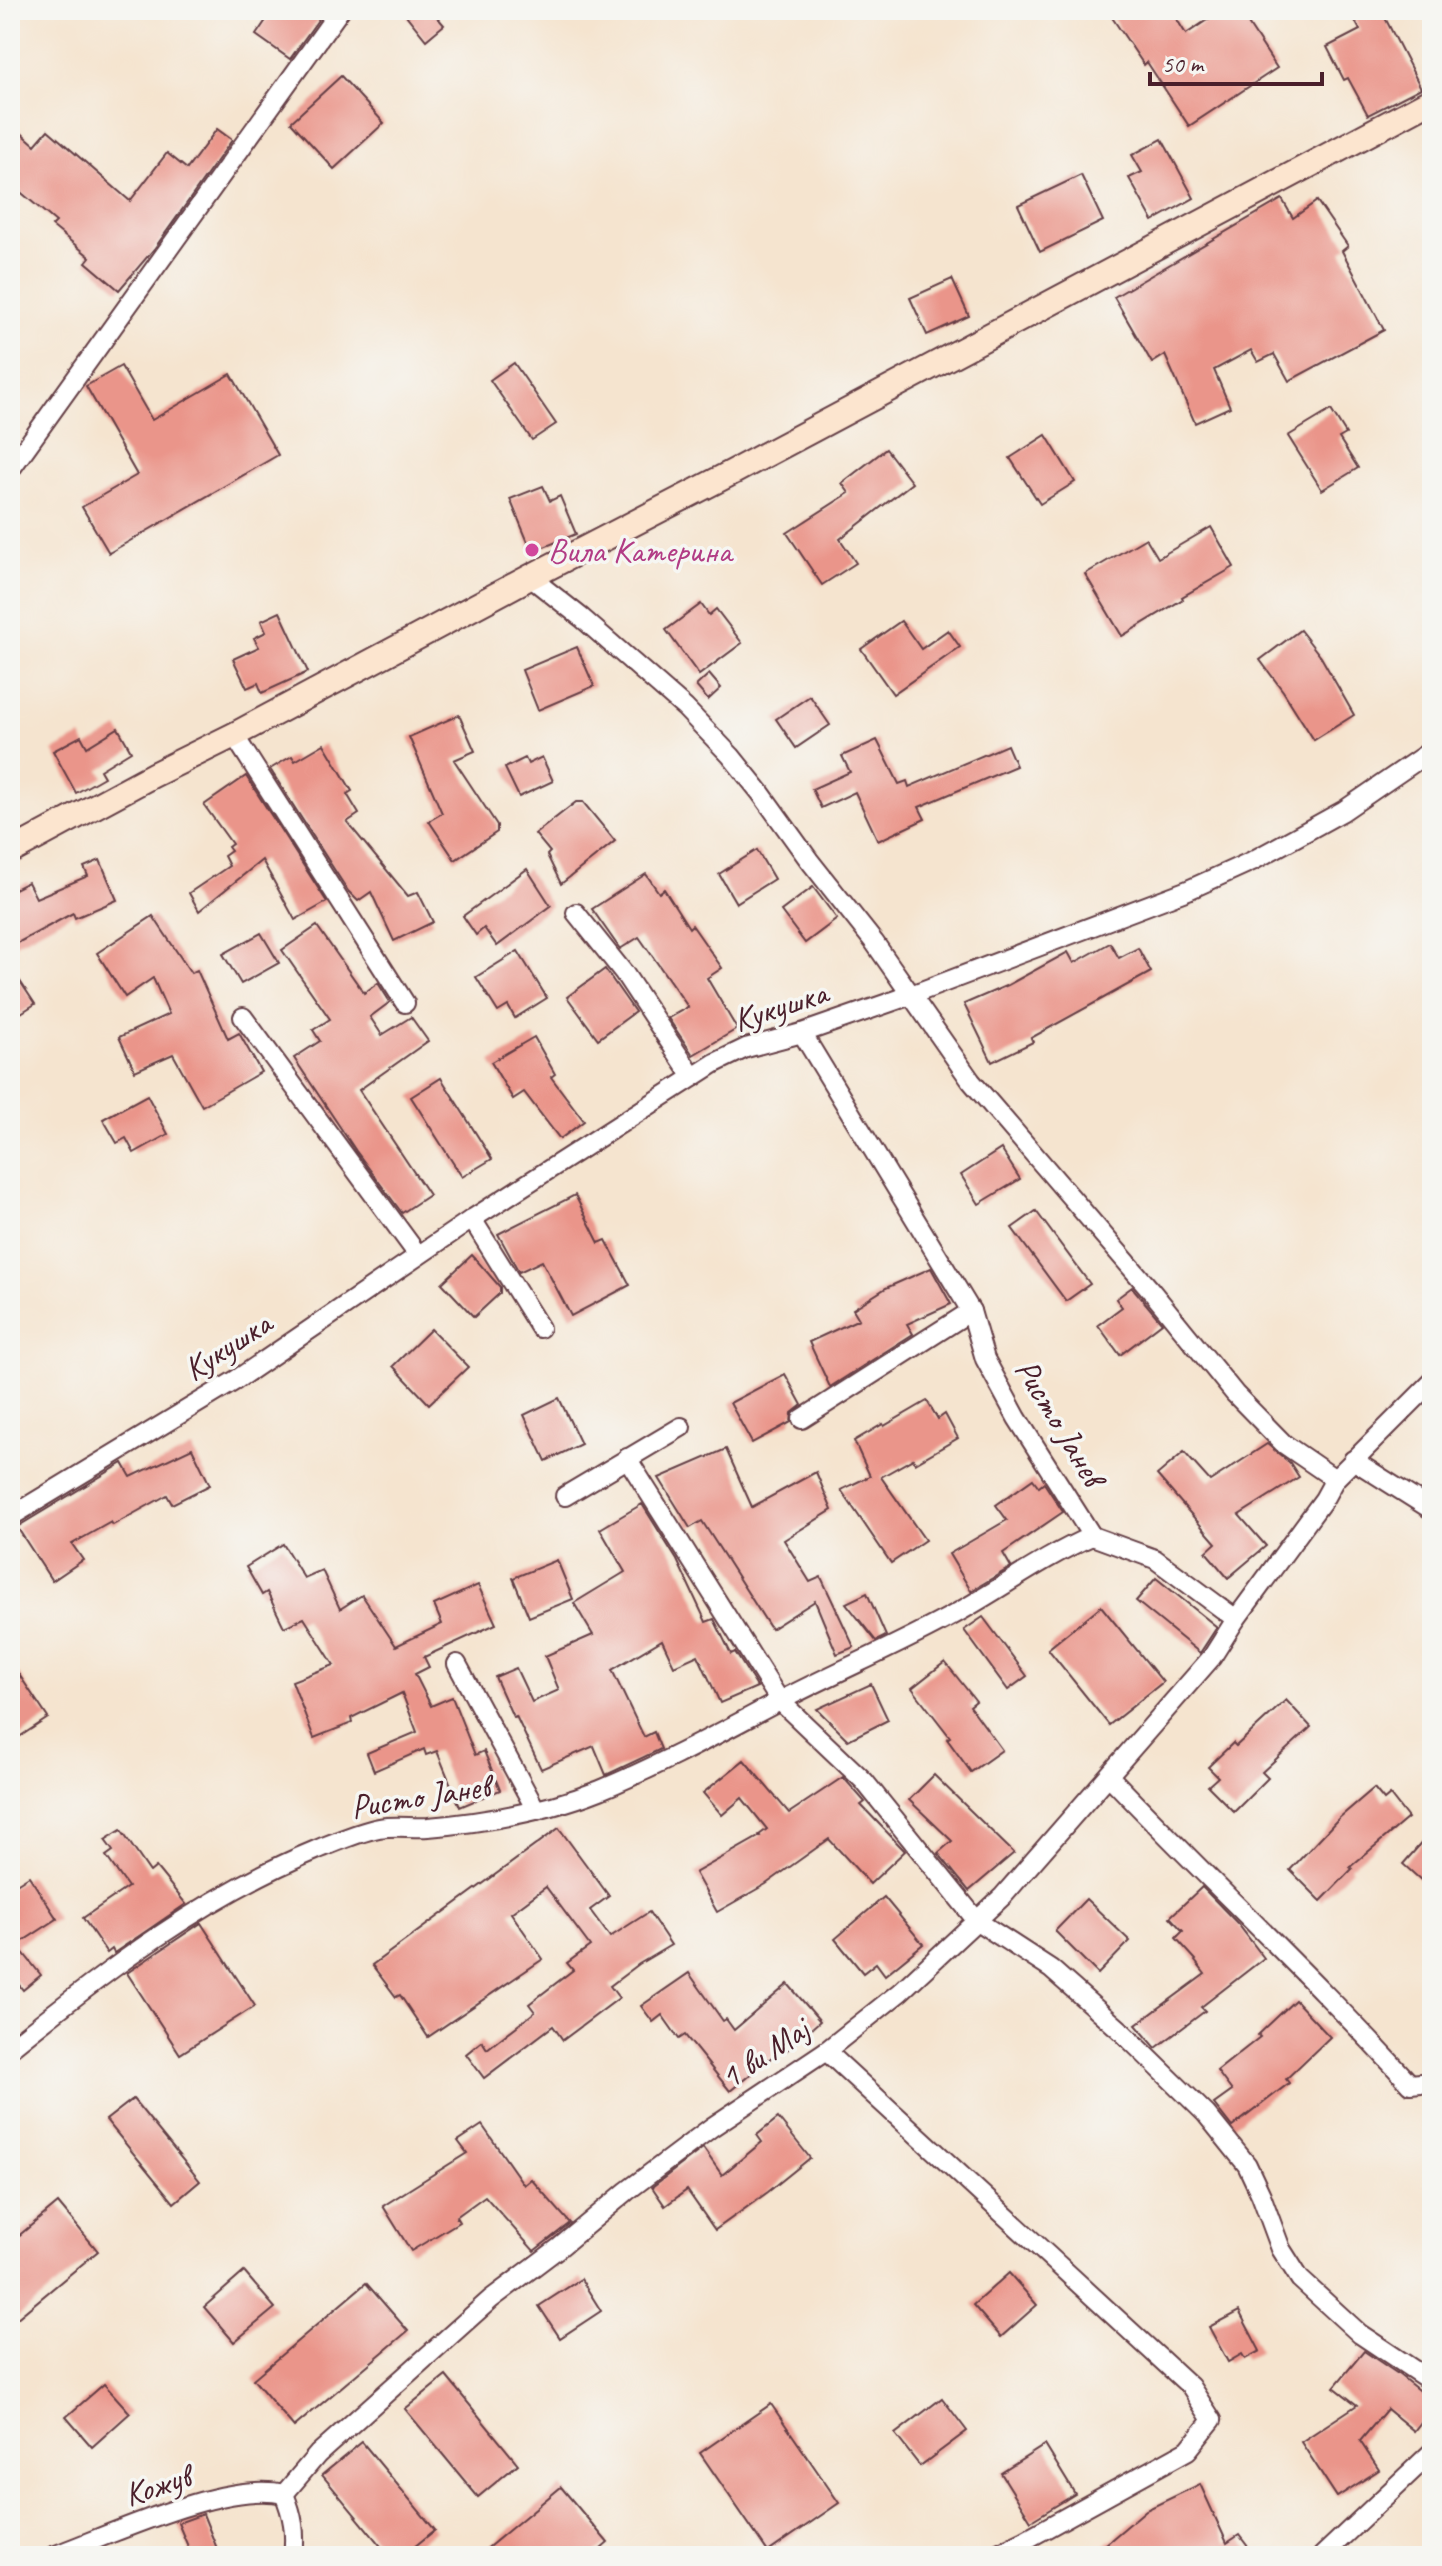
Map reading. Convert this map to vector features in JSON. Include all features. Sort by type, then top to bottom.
[{"type":"main road","points":[[10,852],[1432,100]]},
{"type":"street","points":[[13,458],[340,10]]},
{"type":"street","points":[[530,577],[685,708],[731,756],[874,942],[971,1081],[1148,1287],[1235,1394],[1284,1444],[1335,1479]]},
{"type":"street","points":[[234,735],[405,1003]]},
{"type":"street","name":"Кукушка","points":[[10,1517],[236,1380],[472,1219],[693,1077],[746,1048],[802,1033],[911,995],[1188,890],[1252,861],[1343,811],[1432,750]]},
{"type":"street","points":[[576,913],[624,973],[693,1077]]},
{"type":"street","points":[[243,1017],[418,1255]]},
{"type":"street","name":"Ристо Јанев","points":[[10,2048],[64,2004],[142,1948],[209,1904],[288,1861],[380,1828],[474,1822],[536,1810],[597,1791],[673,1759],[780,1701],[944,1620],[1060,1550],[1092,1536],[1017,1418],[985,1359],[971,1311],[802,1033]]},
{"type":"street","points":[[472,1219],[540,1328]]},
{"type":"street","points":[[802,1419],[971,1311]]},
{"type":"street","name":"1 ви Мај","points":[[284,2494],[318,2454],[491,2299],[699,2136],[826,2051],[900,1992],[1003,1896],[1212,1657],[1335,1479],[1432,1382]]},
{"type":"street","points":[[565,1496],[681,1427]]},
{"type":"street","points":[[627,1458],[780,1701],[864,1781],[977,1921],[1051,1969],[1119,2029],[1206,2114],[1247,2165],[1281,2249],[1300,2279],[1360,2334],[1432,2382]]},
{"type":"street","points":[[1353,1460],[1432,1510]]},
{"type":"street","points":[[1092,1536],[1155,1559],[1236,1619]]},
{"type":"street","points":[[457,1664],[536,1810]]},
{"type":"street","points":[[1109,1776],[1364,2033],[1410,2084],[1432,2082]]},
{"type":"street","points":[[826,2051],[1190,2386],[1212,2420],[1188,2450],[992,2556]]},
{"type":"street","points":[[1322,2556],[1432,2452]]},
{"type":"street","name":"Кожув","points":[[53,2556],[153,2517],[233,2494],[268,2490],[284,2494]]},
{"type":"street","points":[[284,2494],[293,2514],[293,2556]]},
{"type":"building","points":[[273,10],[325,10],[290,59],[256,35]]},
{"type":"building","points":[[402,10],[431,10],[444,25],[426,40]]},
{"type":"building","points":[[1107,10],[1171,10],[1186,34],[1222,10],[1239,10],[1277,68],[1189,126],[1147,62],[1144,65]]},
{"type":"building","points":[[1349,10],[1381,10],[1421,88],[1368,115],[1348,78],[1344,80],[1327,47],[1360,30]]},
{"type":"building","points":[[341,76],[384,123],[334,169],[291,122]]},
{"type":"building","points":[[10,123],[35,145],[48,130],[130,201],[167,153],[187,169],[217,129],[232,140],[154,249],[119,290],[86,262],[90,257],[52,226],[56,222],[10,183]]},
{"type":"building","points":[[1162,139],[1194,198],[1153,221],[1129,178],[1142,172],[1132,155]]},
{"type":"building","points":[[1081,175],[1103,221],[1040,252],[1018,205]]},
{"type":"building","points":[[1282,199],[1293,218],[1317,201],[1348,246],[1342,251],[1384,330],[1289,381],[1274,354],[1258,362],[1251,350],[1214,370],[1230,407],[1195,423],[1165,355],[1152,363],[1114,297]]},
{"type":"building","points":[[952,279],[969,316],[927,335],[910,298]]},
{"type":"building","points":[[514,363],[556,424],[532,440],[490,380]]},
{"type":"building","points":[[121,366],[152,420],[231,374],[278,455],[109,553],[82,507],[137,475],[86,386]]},
{"type":"building","points":[[1331,410],[1346,434],[1339,438],[1358,468],[1322,490],[1288,436]]},
{"type":"building","points":[[1046,435],[1075,482],[1040,504],[1010,458]]},
{"type":"building","points":[[886,449],[912,483],[840,539],[856,563],[822,585],[787,533],[849,493],[842,483]]},
{"type":"building","points":[[543,486],[550,501],[560,496],[576,534],[532,552],[510,499]]},
{"type":"building","points":[[1211,527],[1234,567],[1122,636],[1085,574],[1146,538],[1158,558]]},
{"type":"building","points":[[701,604],[709,615],[716,609],[742,643],[699,675],[666,630]]},
{"type":"building","points":[[280,612],[308,672],[262,693],[258,683],[247,688],[233,659],[259,647],[254,638],[266,632],[261,621]]},
{"type":"building","points":[[901,621],[921,649],[948,630],[960,647],[893,694],[861,649]]},
{"type":"building","points":[[1300,630],[1321,657],[1354,715],[1314,740],[1260,660]]},
{"type":"building","points":[[577,647],[594,686],[538,710],[522,670]]},
{"type":"building","points":[[709,674],[721,688],[708,700],[696,686]]},
{"type":"building","points":[[810,696],[830,725],[796,748],[776,719]]},
{"type":"building","points":[[459,715],[475,751],[454,760],[497,825],[497,832],[455,860],[429,821],[442,813],[409,737]]},
{"type":"building","points":[[118,728],[131,751],[100,770],[104,777],[76,793],[53,751],[81,736],[87,747]]},
{"type":"building","points":[[877,740],[899,784],[907,781],[909,787],[1007,745],[1016,766],[919,807],[925,819],[878,841],[855,792],[821,808],[812,789],[850,772],[842,756]]},
{"type":"building","points":[[324,744],[352,791],[347,794],[359,814],[347,822],[408,896],[418,892],[433,922],[394,941],[371,892],[358,901],[348,891],[270,769],[292,756],[295,761]]},
{"type":"building","points":[[542,757],[553,781],[519,797],[505,768],[525,758],[528,764]]},
{"type":"building","points":[[246,776],[327,902],[295,920],[262,860],[199,911],[189,893],[229,866],[224,856],[231,851],[228,847],[232,844],[204,805]]},
{"type":"building","points":[[576,802],[583,802],[615,841],[561,884],[547,855],[550,852],[535,834]]},
{"type":"building","points":[[757,850],[774,879],[736,903],[719,874]]},
{"type":"building","points":[[100,860],[117,900],[75,918],[73,913],[10,947],[10,891],[28,882],[36,898],[88,876],[84,867]]},
{"type":"building","points":[[527,869],[551,906],[497,946],[484,928],[476,935],[463,916]]},
{"type":"building","points":[[646,874],[659,893],[664,889],[689,928],[692,925],[722,968],[707,978],[737,1029],[693,1055],[668,1018],[688,1007],[639,937],[620,949],[592,909]]},
{"type":"building","points":[[813,887],[837,919],[805,943],[781,911]]},
{"type":"building","points":[[153,916],[191,973],[197,970],[228,1039],[239,1033],[261,1072],[202,1106],[173,1054],[135,1071],[119,1037],[169,1014],[153,978],[125,997],[97,953]]},
{"type":"building","points":[[317,926],[364,993],[378,983],[390,1002],[370,1017],[382,1035],[411,1017],[428,1041],[359,1090],[429,1195],[402,1213],[294,1058],[320,1041],[313,1030],[330,1019],[282,950]]},
{"type":"building","points":[[261,933],[279,963],[241,984],[223,954]]},
{"type":"building","points":[[1110,943],[1119,958],[1138,948],[1151,972],[1031,1038],[1033,1042],[992,1062],[964,1004],[1008,985],[1068,952],[1074,963]]},
{"type":"building","points":[[518,951],[547,998],[515,1018],[508,1006],[498,1012],[476,977]]},
{"type":"building","points":[[10,966],[35,1004],[10,1020]]},
{"type":"building","points":[[605,969],[635,1012],[598,1039],[567,997]]},
{"type":"building","points":[[534,1037],[555,1074],[551,1077],[584,1121],[560,1139],[524,1092],[513,1099],[491,1062]]},
{"type":"building","points":[[441,1078],[492,1159],[462,1177],[411,1097]]},
{"type":"building","points":[[147,1095],[168,1134],[134,1153],[126,1138],[117,1143],[103,1119]]},
{"type":"building","points":[[1001,1149],[1020,1179],[979,1204],[961,1175]]},
{"type":"building","points":[[575,1195],[599,1243],[606,1240],[630,1285],[571,1316],[542,1261],[519,1272],[498,1234]]},
{"type":"building","points":[[1036,1211],[1090,1284],[1066,1301],[1012,1228]]},
{"type":"building","points":[[472,1255],[500,1287],[500,1293],[474,1317],[442,1283]]},
{"type":"building","points":[[931,1268],[951,1304],[907,1324],[913,1334],[830,1387],[809,1342],[859,1319],[853,1309],[886,1288]]},
{"type":"building","points":[[1132,1287],[1162,1323],[1120,1355],[1098,1325],[1122,1307],[1116,1299]]},
{"type":"building","points":[[431,1329],[468,1367],[429,1404],[393,1366]]},
{"type":"building","points":[[785,1374],[802,1405],[792,1413],[791,1422],[752,1443],[730,1403]]},
{"type":"building","points":[[559,1398],[581,1444],[546,1461],[524,1415]]},
{"type":"building","points":[[927,1401],[938,1419],[945,1414],[958,1438],[915,1463],[913,1459],[881,1477],[925,1540],[891,1563],[841,1490],[870,1476],[854,1441]]},
{"type":"building","points":[[1267,1444],[1290,1463],[1299,1477],[1239,1515],[1266,1546],[1228,1578],[1206,1552],[1216,1543],[1157,1475],[1184,1452],[1210,1481]]},
{"type":"building","points":[[192,1448],[210,1485],[172,1504],[167,1495],[72,1544],[83,1560],[52,1581],[17,1527],[123,1463],[131,1477]]},
{"type":"building","points":[[726,1449],[752,1507],[816,1472],[832,1510],[784,1540],[810,1582],[821,1577],[854,1647],[837,1654],[815,1601],[771,1629],[702,1521],[690,1528],[659,1478]]},
{"type":"building","points":[[1033,1479],[1039,1487],[1044,1483],[1063,1512],[1003,1553],[1011,1567],[971,1591],[949,1554],[1007,1520],[996,1505]]},
{"type":"building","points":[[642,1504],[677,1560],[706,1622],[714,1619],[731,1654],[735,1652],[757,1687],[720,1703],[698,1655],[674,1666],[662,1640],[612,1670],[644,1737],[654,1732],[661,1749],[606,1775],[594,1746],[541,1769],[495,1677],[516,1668],[532,1702],[559,1690],[545,1656],[593,1635],[574,1603],[625,1572],[600,1529]]},
{"type":"building","points":[[283,1544],[304,1578],[322,1570],[340,1609],[362,1595],[396,1646],[442,1624],[434,1605],[478,1585],[496,1624],[424,1657],[429,1667],[415,1674],[431,1706],[452,1697],[475,1755],[484,1751],[500,1790],[460,1807],[437,1751],[426,1755],[424,1749],[374,1771],[367,1753],[417,1732],[402,1693],[351,1718],[352,1723],[314,1738],[292,1681],[334,1665],[304,1618],[284,1627],[267,1592],[262,1595],[246,1567]]},
{"type":"building","points":[[557,1560],[573,1599],[529,1617],[513,1578]]},
{"type":"building","points":[[1156,1578],[1217,1627],[1200,1653],[1136,1601]]},
{"type":"building","points":[[867,1593],[886,1636],[876,1641],[846,1603]]},
{"type":"building","points":[[1101,1606],[1163,1682],[1109,1725],[1048,1649]]},
{"type":"building","points":[[983,1617],[1027,1676],[1008,1690],[964,1630]]},
{"type":"building","points":[[10,1661],[48,1718],[10,1743]]},
{"type":"building","points":[[945,1662],[976,1701],[970,1706],[1002,1750],[971,1772],[947,1739],[950,1737],[912,1688]]},
{"type":"building","points":[[871,1684],[888,1720],[848,1740],[817,1709]]},
{"type":"building","points":[[1286,1700],[1311,1727],[1262,1772],[1268,1778],[1234,1812],[1208,1786],[1218,1777],[1208,1767]]},
{"type":"building","points":[[744,1760],[789,1813],[843,1777],[865,1802],[861,1805],[905,1851],[870,1884],[829,1839],[766,1884],[717,1912],[695,1873],[767,1829],[742,1798],[722,1815],[703,1793]]},
{"type":"building","points":[[934,1775],[1014,1853],[969,1891],[938,1853],[952,1841],[909,1800]]},
{"type":"building","points":[[1374,1788],[1384,1800],[1390,1795],[1408,1818],[1350,1867],[1352,1869],[1321,1901],[1290,1870],[1339,1818]]},
{"type":"building","points":[[559,1828],[609,1896],[590,1910],[610,1937],[649,1912],[671,1945],[610,1986],[619,1998],[563,2040],[553,2026],[484,2078],[466,2054],[482,2041],[487,2049],[535,2012],[529,2004],[573,1970],[567,1963],[590,1946],[546,1887],[511,1913],[543,1959],[428,2037],[400,1995],[396,1997],[372,1965]]},
{"type":"building","points":[[121,1830],[150,1872],[156,1867],[186,1904],[114,1953],[112,1949],[107,1953],[83,1918],[128,1887],[106,1856],[113,1851],[105,1840]]},
{"type":"building","points":[[1432,1831],[1432,1890],[1403,1864]]},
{"type":"building","points":[[29,1876],[57,1919],[17,1945],[41,1975],[23,1990],[10,1973],[10,1888]]},
{"type":"building","points":[[1202,1887],[1238,1924],[1264,1958],[1201,2007],[1205,2011],[1156,2048],[1136,2025],[1205,1974],[1176,1938],[1183,1931],[1170,1917]]},
{"type":"building","points":[[884,1897],[923,1944],[885,1975],[876,1963],[863,1973],[835,1939]]},
{"type":"building","points":[[1086,1899],[1130,1941],[1098,1974],[1055,1931]]},
{"type":"building","points":[[201,1923],[255,2006],[180,2054],[127,1973]]},
{"type":"building","points":[[689,1973],[723,2021],[726,2019],[734,2030],[788,1984],[820,2021],[786,2051],[783,2048],[730,2091],[685,2035],[679,2039],[662,2015],[653,2022],[641,2006]]},
{"type":"building","points":[[1295,2000],[1330,2037],[1286,2079],[1289,2083],[1232,2127],[1214,2104],[1232,2091],[1217,2071],[1260,2037],[1258,2035]]},
{"type":"building","points":[[133,2099],[200,2181],[174,2203],[106,2120]]},
{"type":"building","points":[[778,2118],[810,2158],[715,2230],[687,2190],[665,2206],[652,2187],[703,2148],[722,2175],[762,2142],[757,2135]]},
{"type":"building","points":[[482,2125],[524,2185],[531,2179],[570,2223],[534,2251],[485,2196],[456,2217],[459,2222],[411,2251],[383,2206],[467,2153],[458,2141]]},
{"type":"building","points":[[58,2203],[98,2251],[10,2324],[10,2243]]},
{"type":"building","points":[[244,2272],[275,2308],[234,2342],[204,2307]]},
{"type":"building","points":[[1009,2273],[1037,2305],[1001,2337],[973,2305]]},
{"type":"building","points":[[581,2279],[601,2311],[560,2338],[539,2306]]},
{"type":"building","points":[[366,2283],[408,2331],[294,2427],[253,2379]]},
{"type":"building","points":[[1239,2311],[1260,2351],[1245,2359],[1242,2354],[1228,2362],[1209,2327]]},
{"type":"building","points":[[1364,2351],[1432,2401],[1432,2408],[1414,2431],[1387,2409],[1360,2441],[1379,2470],[1337,2497],[1301,2442],[1357,2405],[1334,2387]]},
{"type":"building","points":[[446,2376],[518,2464],[478,2497],[405,2409]]},
{"type":"building","points":[[104,2384],[130,2413],[92,2447],[66,2417]]},
{"type":"building","points":[[942,2398],[967,2431],[920,2466],[895,2434]]},
{"type":"building","points":[[771,2404],[839,2503],[768,2552],[700,2453]]},
{"type":"building","points":[[362,2442],[435,2530],[403,2556],[389,2556],[322,2475]]},
{"type":"building","points":[[1045,2445],[1075,2494],[1031,2521],[1001,2473]]},
{"type":"building","points":[[1200,2484],[1227,2543],[1239,2535],[1255,2556],[1092,2556],[1146,2510]]},
{"type":"building","points":[[561,2487],[608,2543],[593,2556],[478,2556]]},
{"type":"building","points":[[203,2514],[220,2556],[192,2556],[178,2523]]},
{"type":"place","name":"Вила Катерина","points":[[532,550]]}]
